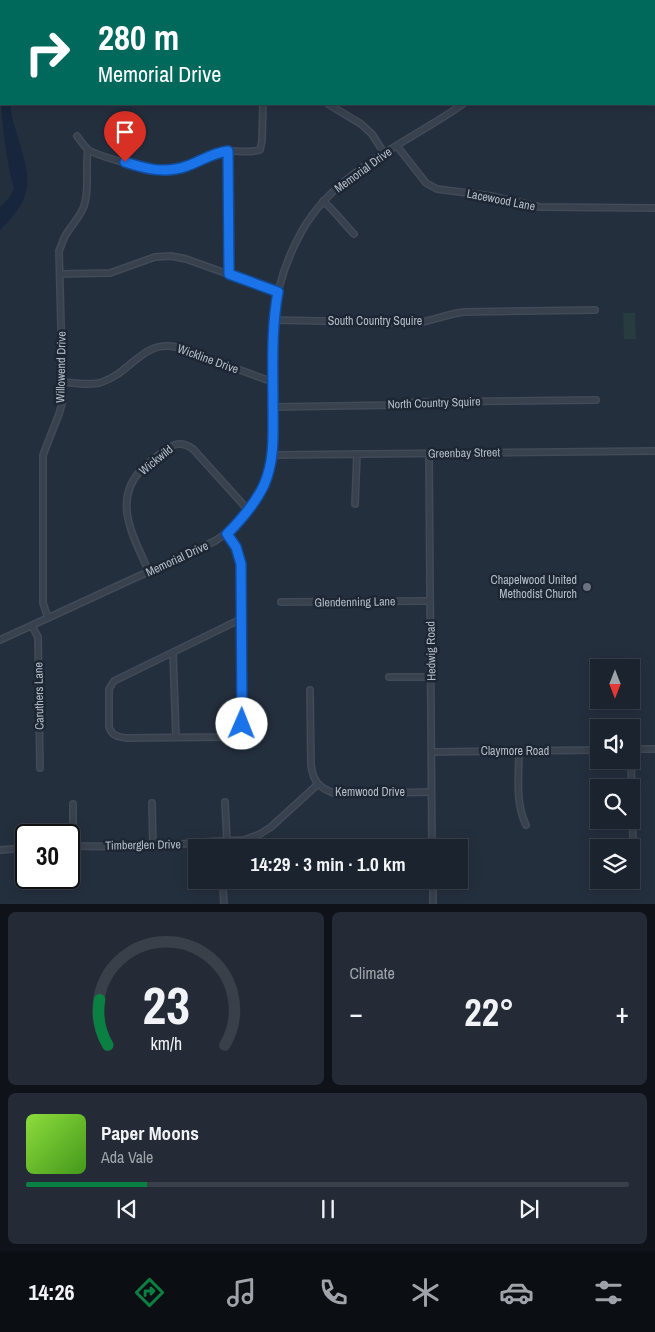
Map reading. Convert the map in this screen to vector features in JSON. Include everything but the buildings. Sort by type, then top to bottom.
[{"type":"street","points":[[77,136],[88,150],[144,168],[171,171],[217,152],[254,152],[260,150],[263,105]]},
{"type":"street","points":[[330,105],[361,124],[372,134],[384,153]]},
{"type":"street","name":"Memorial Drive","points":[[0,640],[215,541],[227,534],[249,511],[264,484],[273,455],[274,320],[281,277],[294,246],[323,201],[344,182],[384,153],[460,105]]},
{"type":"street","name":"Lacewood Lane","points":[[397,146],[426,183],[437,189],[491,196],[540,208],[655,208]]},
{"type":"street","name":"Willowend Drive","points":[[48,618],[44,603],[43,455],[63,400],[59,251],[66,234],[80,215],[85,203],[88,150]]},
{"type":"street","points":[[228,151],[229,274]]},
{"type":"street","points":[[323,201],[337,213],[344,225],[354,234]]},
{"type":"street","points":[[60,274],[110,273],[155,257],[171,256],[186,259],[278,292]]},
{"type":"street","name":"South Country Squire","points":[[274,320],[418,323],[464,312],[595,310]]},
{"type":"street","name":"Wickline Drive","points":[[63,382],[103,382],[148,350],[162,345],[176,347],[273,382]]},
{"type":"street","name":"North Country Squire","points":[[273,407],[398,405],[416,402],[596,400]]},
{"type":"street","name":"Wickwild","points":[[149,572],[128,523],[127,502],[131,484],[136,476],[170,446],[182,443],[193,449],[249,511]]},
{"type":"street","name":"Greenbay Street","points":[[273,455],[655,451]]},
{"type":"street","points":[[355,504],[357,454]]},
{"type":"street","name":"Hedwig Road","points":[[429,454],[432,839]]},
{"type":"street","points":[[227,534],[240,556],[243,717],[239,733],[228,736],[114,736],[109,727],[109,689],[114,681],[241,619]]},
{"type":"street","name":"Glendenning Lane","points":[[281,602],[430,601]]},
{"type":"street","name":"Caruthers Lane","points":[[32,626],[38,637],[40,768]]},
{"type":"street","points":[[173,653],[176,737]]},
{"type":"street","points":[[389,677],[431,677]]},
{"type":"street","name":"Kemwood Drive","points":[[310,690],[311,765],[312,776],[318,785],[337,794],[431,792]]},
{"type":"street","points":[[640,750],[655,749]]},
{"type":"street","name":"Claymore Road","points":[[432,752],[590,750]]},
{"type":"street","points":[[519,751],[520,804],[526,825]]},
{"type":"street","points":[[631,769],[632,839]]},
{"type":"street","name":"Timberglen Drive","points":[[247,839],[271,827],[318,785]]},
{"type":"street","points":[[225,802],[227,839]]},
{"type":"street","points":[[152,803],[153,847]]},
{"type":"street","points":[[72,824],[73,804]]},
{"type":"street","name":"Timberglen Drive","points":[[80,846],[153,847],[188,844]]},
{"type":"street","points":[[0,850],[15,849]]},
{"type":"street","points":[[223,889],[224,904]]},
{"type":"street","points":[[432,889],[433,904]]},
{"type":"green space","points":[[623,313],[635,313],[636,339],[624,339]]},
{"type":"water","points":[[1,105],[11,105],[12,119],[25,163],[27,185],[25,196],[20,206],[0,230],[0,207],[9,198],[14,188],[10,174]]},
{"type":"place","name":"Chapelwood United Methodist Church","points":[[587,587]]},
{"type":"route","points":[[125,162],[144,168],[171,171],[217,152],[228,151],[229,274],[278,292],[275,306],[273,340],[273,455],[259,494],[249,511],[227,534],[236,547],[241,564],[242,724]]}]
